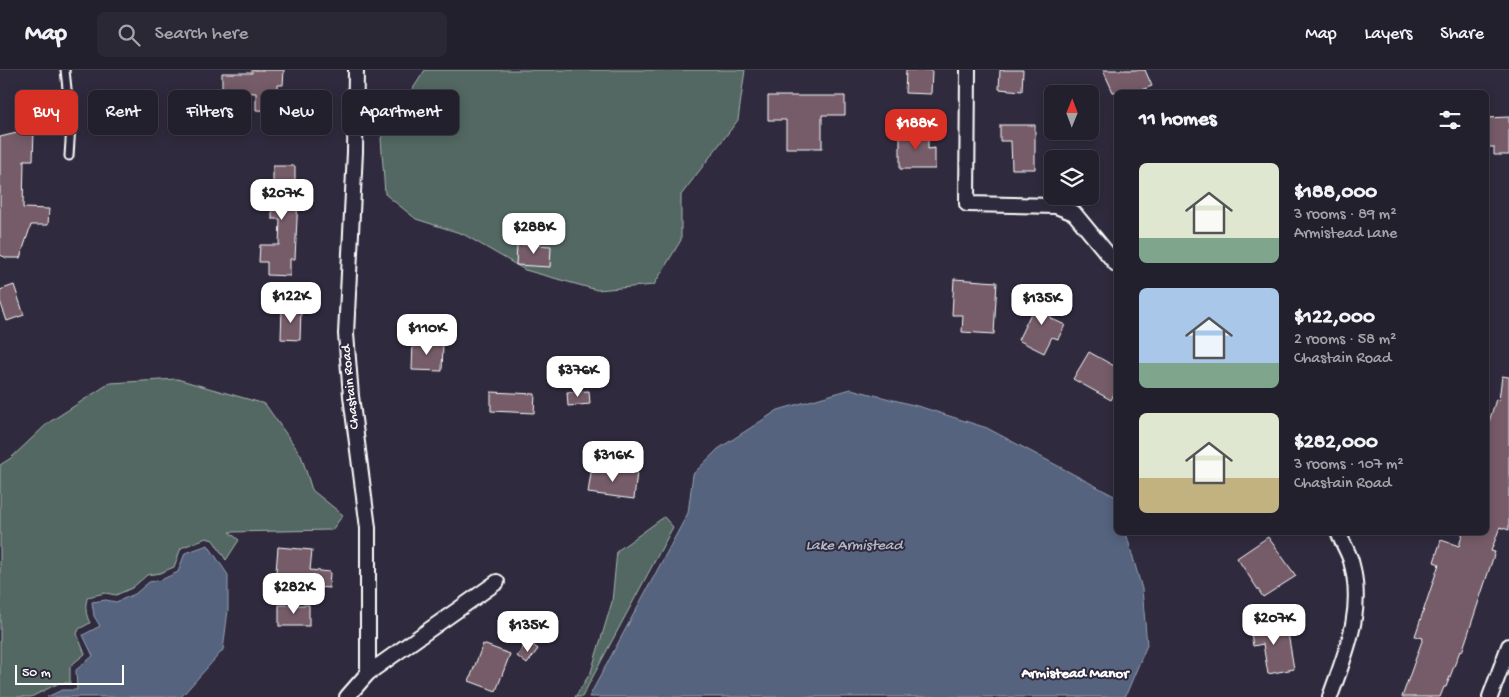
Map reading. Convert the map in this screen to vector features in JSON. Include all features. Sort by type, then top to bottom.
[{"type":"street","name":"Chastain Road","points":[[356,70],[355,152],[346,334],[351,396],[368,528],[368,673]]},
{"type":"street","points":[[968,70],[967,204],[1056,206],[1074,213],[1114,262]]},
{"type":"street","points":[[1330,697],[1354,626],[1356,592],[1350,560],[1339,535]]},
{"type":"street","points":[[347,697],[368,673],[497,582]]},
{"type":"street","points":[[1490,697],[1509,646]]},
{"type":"lane","points":[[65,70],[70,126],[69,156]]},
{"type":"green space","points":[[425,70],[745,70],[738,120],[681,195],[681,240],[654,285],[597,290],[525,270],[463,234],[416,219],[385,194],[381,138],[383,135],[459,135],[459,90],[412,90]]},
{"type":"green space","points":[[177,379],[265,404],[301,455],[312,490],[343,515],[332,530],[229,532],[239,540],[226,560],[213,540],[206,538],[181,548],[174,567],[160,573],[147,575],[132,588],[116,595],[105,593],[88,597],[86,610],[90,623],[79,629],[77,634],[85,654],[70,666],[70,683],[59,683],[31,697],[0,697],[0,465],[11,458],[48,423],[110,383]]},
{"type":"green space","points":[[664,517],[673,527],[582,697],[575,697],[591,672],[612,602],[617,551]]},
{"type":"water","name":"Lake Armistead","points":[[851,389],[921,407],[987,428],[1114,496],[1114,535],[1127,535],[1142,589],[1147,645],[1125,697],[589,697],[688,513],[693,474],[718,449],[778,410]]},
{"type":"water","points":[[208,545],[228,575],[228,610],[223,650],[181,697],[47,697],[62,690],[77,690],[76,670],[93,656],[83,635],[100,626],[94,616],[92,602],[106,600],[116,602],[135,594],[149,582],[161,580],[178,572],[185,553]]},
{"type":"building","points":[[252,70],[284,70],[283,85],[278,85],[278,90],[261,90],[261,110],[256,110],[256,93],[251,93],[251,90],[222,90],[222,73],[252,73]]},
{"type":"building","points":[[906,70],[932,70],[931,94],[905,93]]},
{"type":"building","points":[[1000,70],[1023,70],[1022,91],[999,89]]},
{"type":"building","points":[[1103,70],[1145,70],[1152,86],[1141,90],[1114,90],[1113,92]]},
{"type":"building","points":[[768,96],[845,96],[845,115],[822,115],[822,148],[786,148],[786,120],[768,120]]},
{"type":"building","points":[[1509,117],[1509,155],[1494,155],[1494,147],[1489,147],[1489,118]]},
{"type":"building","points":[[1000,125],[1035,125],[1035,169],[1012,169],[1011,141],[1000,141]]},
{"type":"building","points":[[900,130],[928,130],[928,149],[935,148],[935,169],[900,169]]},
{"type":"building","points":[[15,133],[15,135],[34,135],[33,160],[24,160],[23,208],[49,209],[48,225],[31,225],[20,258],[7,258],[0,255],[0,137]]},
{"type":"building","points":[[273,166],[295,166],[295,192],[298,192],[297,219],[295,259],[290,259],[290,276],[267,275],[267,262],[259,262],[260,245],[279,245],[280,219],[272,219],[272,209],[264,209],[264,186],[273,187]]},
{"type":"building","points":[[517,244],[551,246],[550,267],[516,265]]},
{"type":"building","points":[[954,279],[997,282],[994,334],[962,332],[963,315],[952,315]]},
{"type":"building","points":[[14,285],[24,315],[7,321],[0,301],[0,290]]},
{"type":"building","points":[[1040,295],[1058,303],[1050,318],[1065,325],[1058,339],[1052,337],[1044,353],[1018,340]]},
{"type":"building","points":[[282,308],[301,308],[300,340],[281,339]]},
{"type":"building","points":[[413,341],[443,343],[442,371],[412,370]]},
{"type":"building","points":[[1089,352],[1114,366],[1114,394],[1111,400],[1073,379]]},
{"type":"building","points":[[1502,376],[1509,377],[1509,530],[1500,527],[1491,551],[1495,552],[1462,652],[1460,651],[1446,687],[1444,687],[1440,697],[1402,697],[1423,638],[1415,636],[1439,564],[1434,562],[1441,540],[1459,546],[1462,535],[1489,535],[1489,422],[1496,399],[1499,400]]},
{"type":"building","points":[[589,391],[590,404],[568,406],[567,392]]},
{"type":"building","points":[[491,392],[535,394],[534,413],[491,411]]},
{"type":"building","points":[[592,466],[637,472],[634,499],[588,493]]},
{"type":"building","points":[[1268,537],[1296,576],[1263,597],[1237,558]]},
{"type":"building","points":[[278,547],[312,550],[310,570],[330,572],[329,588],[275,584]]},
{"type":"building","points":[[279,605],[309,605],[309,626],[279,626]]},
{"type":"building","points":[[1286,621],[1294,669],[1268,674],[1263,644],[1253,646],[1250,627]]},
{"type":"building","points":[[528,641],[538,649],[527,664],[517,656]]},
{"type":"building","points":[[483,644],[510,654],[496,691],[469,681]]},
{"type":"district","name":"Armistead Manor","points":[[1075,674]]}]
